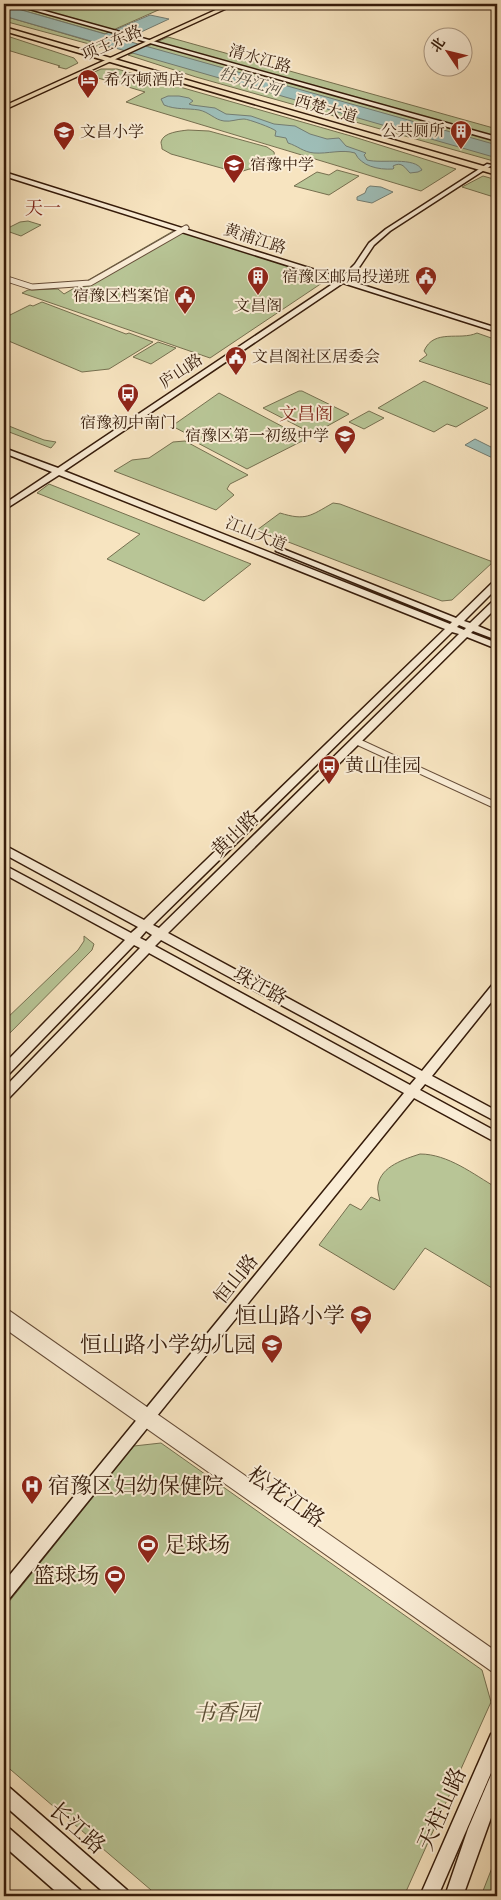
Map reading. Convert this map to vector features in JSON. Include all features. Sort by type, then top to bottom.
[{"type":"highway","name":"西楚大道","points":[[4,27],[112,56],[486,166],[497,173]]},
{"type":"main road","name":"项王东路","points":[[4,106],[224,4]]},
{"type":"main road","name":"项王东路","points":[[142,41],[232,4]]},
{"type":"street","name":"清水江路","points":[[15,4],[497,139]]},
{"type":"street","name":"庐山路","points":[[4,508],[59,468],[341,279],[360,248],[371,238],[486,166]]},
{"type":"street","name":"黄浦江路","points":[[4,173],[497,329]]},
{"type":"street","points":[[4,278],[32,287],[90,283],[184,229]]},
{"type":"street","name":"江山大道","points":[[4,443],[59,468],[455,624],[497,646]]},
{"type":"street","name":"江山大道","points":[[4,450],[59,468]]},
{"type":"street","name":"庐山路","points":[[4,501],[59,468]]},
{"type":"street","name":"黄山路","points":[[4,1072],[145,926],[497,583]]},
{"type":"street","name":"黄山路","points":[[4,1096],[148,946],[497,602]]},
{"type":"street","name":"江山大道","points":[[469,630],[497,637]]},
{"type":"street","points":[[356,741],[497,806]]},
{"type":"street","name":"珠江路","points":[[4,849],[497,1117]]},
{"type":"street","name":"珠江路","points":[[4,869],[134,938],[497,1138]]},
{"type":"street","name":"恒山路","points":[[4,1583],[144,1416],[410,1090],[497,978]]},
{"type":"street","name":"恒山路","points":[[421,1076],[497,987]]},
{"type":"street","name":"松花江路","points":[[4,1313],[144,1416],[497,1669]]},
{"type":"street","name":"松花江路","points":[[4,1322],[497,1658]]},
{"type":"street","name":"恒山路","points":[[4,1594],[144,1416]]},
{"type":"street","name":"天柱山路","points":[[429,1896],[497,1740]]},
{"type":"street","name":"天柱山路","points":[[454,1896],[477,1829],[497,1781]]},
{"type":"street","name":"长江路","points":[[4,1794],[121,1896]]},
{"type":"street","points":[[4,1835],[74,1896]]},
{"type":"green space","points":[[4,4],[13,4],[111,31],[105,34]]},
{"type":"green space","points":[[20,4],[172,4],[113,30]]},
{"type":"green space","points":[[4,16],[113,48],[104,48],[4,21]]},
{"type":"green space","points":[[4,35],[74,58],[78,63],[66,69],[4,49]]},
{"type":"green space","points":[[168,37],[497,129],[497,162],[196,77],[128,55]]},
{"type":"green space","points":[[101,69],[117,69],[351,136],[456,169],[421,191],[126,102],[145,92],[88,75]]},
{"type":"green space","points":[[188,130],[209,131],[267,147],[274,152],[275,159],[266,165],[239,173],[171,154],[162,149],[161,142],[165,136]]},
{"type":"green space","points":[[337,170],[359,176],[329,195],[294,186],[317,172],[329,175]]},
{"type":"green space","points":[[483,176],[497,180],[497,198],[462,187]]},
{"type":"green space","points":[[28,221],[41,225],[21,236],[4,230],[20,222]]},
{"type":"green space","points":[[175,230],[328,279],[210,358],[22,293],[28,290],[58,289],[64,294]]},
{"type":"green space","points":[[42,302],[126,334],[129,333],[153,342],[109,369],[82,372],[4,339],[4,318],[30,305],[33,306]]},
{"type":"green space","points":[[477,333],[497,340],[497,387],[419,361],[427,355],[424,351],[428,344],[434,340],[441,337]]},
{"type":"green space","points":[[158,342],[176,348],[151,364],[133,357]]},
{"type":"green space","points":[[424,381],[488,408],[456,427],[447,424],[434,432],[378,408]]},
{"type":"green space","points":[[299,391],[349,414],[313,434],[263,408]]},
{"type":"green space","points":[[219,393],[306,439],[247,469],[192,440],[195,438],[172,426]]},
{"type":"green space","points":[[369,411],[384,418],[364,429],[349,422]]},
{"type":"green space","points":[[4,424],[44,440],[56,442],[51,448],[4,430]]},
{"type":"green space","points":[[185,441],[248,475],[230,484],[227,489],[234,495],[216,510],[114,471],[132,460],[149,458],[173,442]]},
{"type":"green space","points":[[49,484],[251,564],[204,601],[107,559],[140,534],[37,493]]},
{"type":"green space","points":[[333,503],[493,562],[452,600],[442,601],[257,530],[280,513],[296,517],[308,516]]},
{"type":"green space","points":[[84,936],[94,944],[92,950],[4,1039],[4,1021],[78,950],[84,941]]},
{"type":"green space","points":[[420,1154],[440,1157],[450,1161],[497,1188],[497,1291],[425,1248],[394,1290],[319,1245],[350,1204],[361,1210],[371,1197],[380,1201],[378,1185],[380,1178],[389,1168],[394,1164]]},
{"type":"green space","name":"书香园","points":[[161,1443],[482,1670],[491,1702],[404,1896],[158,1896],[4,1764],[4,1608],[134,1446]]},
{"type":"green space","points":[[497,1855],[497,1896],[481,1896]]},
{"type":"water","name":"牡丹江河","points":[[4,5],[105,34],[150,15],[169,19],[124,40],[497,145],[497,158],[4,16]]},
{"type":"water","points":[[168,96],[189,98],[193,101],[189,104],[215,108],[226,114],[251,116],[274,124],[295,126],[310,134],[327,139],[339,138],[346,146],[366,153],[364,155],[367,160],[413,163],[422,170],[410,173],[399,164],[393,166],[393,169],[376,168],[361,161],[355,153],[350,152],[314,153],[307,151],[288,143],[286,138],[275,136],[276,131],[255,122],[244,119],[224,121],[199,110],[168,107],[164,105],[161,99]]},
{"type":"water","points":[[370,186],[381,187],[393,192],[372,203],[357,200],[357,197],[365,193]]},
{"type":"water","points":[[475,439],[497,450],[497,460],[465,445]]},
{"type":"place","name":"希尔顿酒店","points":[[88,99]]},
{"type":"place","name":"公共厕所","points":[[461,150]]},
{"type":"place","name":"文昌小学","points":[[64,151]]},
{"type":"place","name":"宿豫中学","points":[[234,184]]},
{"type":"place","name":"文昌阁","points":[[258,296]]},
{"type":"place","name":"宿豫区邮局投递班","points":[[426,296]]},
{"type":"place","name":"宿豫区档案馆","points":[[185,315]]},
{"type":"place","name":"文昌阁社区居委会","points":[[236,376]]},
{"type":"place","name":"宿豫初中南门","points":[[128,413]]},
{"type":"place","name":"宿豫区第一初级中学","points":[[345,455]]},
{"type":"place","name":"黄山佳园","points":[[329,785]]},
{"type":"place","name":"恒山路小学","points":[[361,1335]]},
{"type":"place","name":"恒山路小学幼儿园","points":[[272,1364]]},
{"type":"place","name":"宿豫区妇幼保健院","points":[[32,1505]]},
{"type":"place","name":"足球场","points":[[148,1564]]},
{"type":"place","name":"篮球场","points":[[115,1595]]},
{"type":"district","name":"天一","points":[[43,208]]},
{"type":"district","name":"文昌阁","points":[[306,414]]}]
